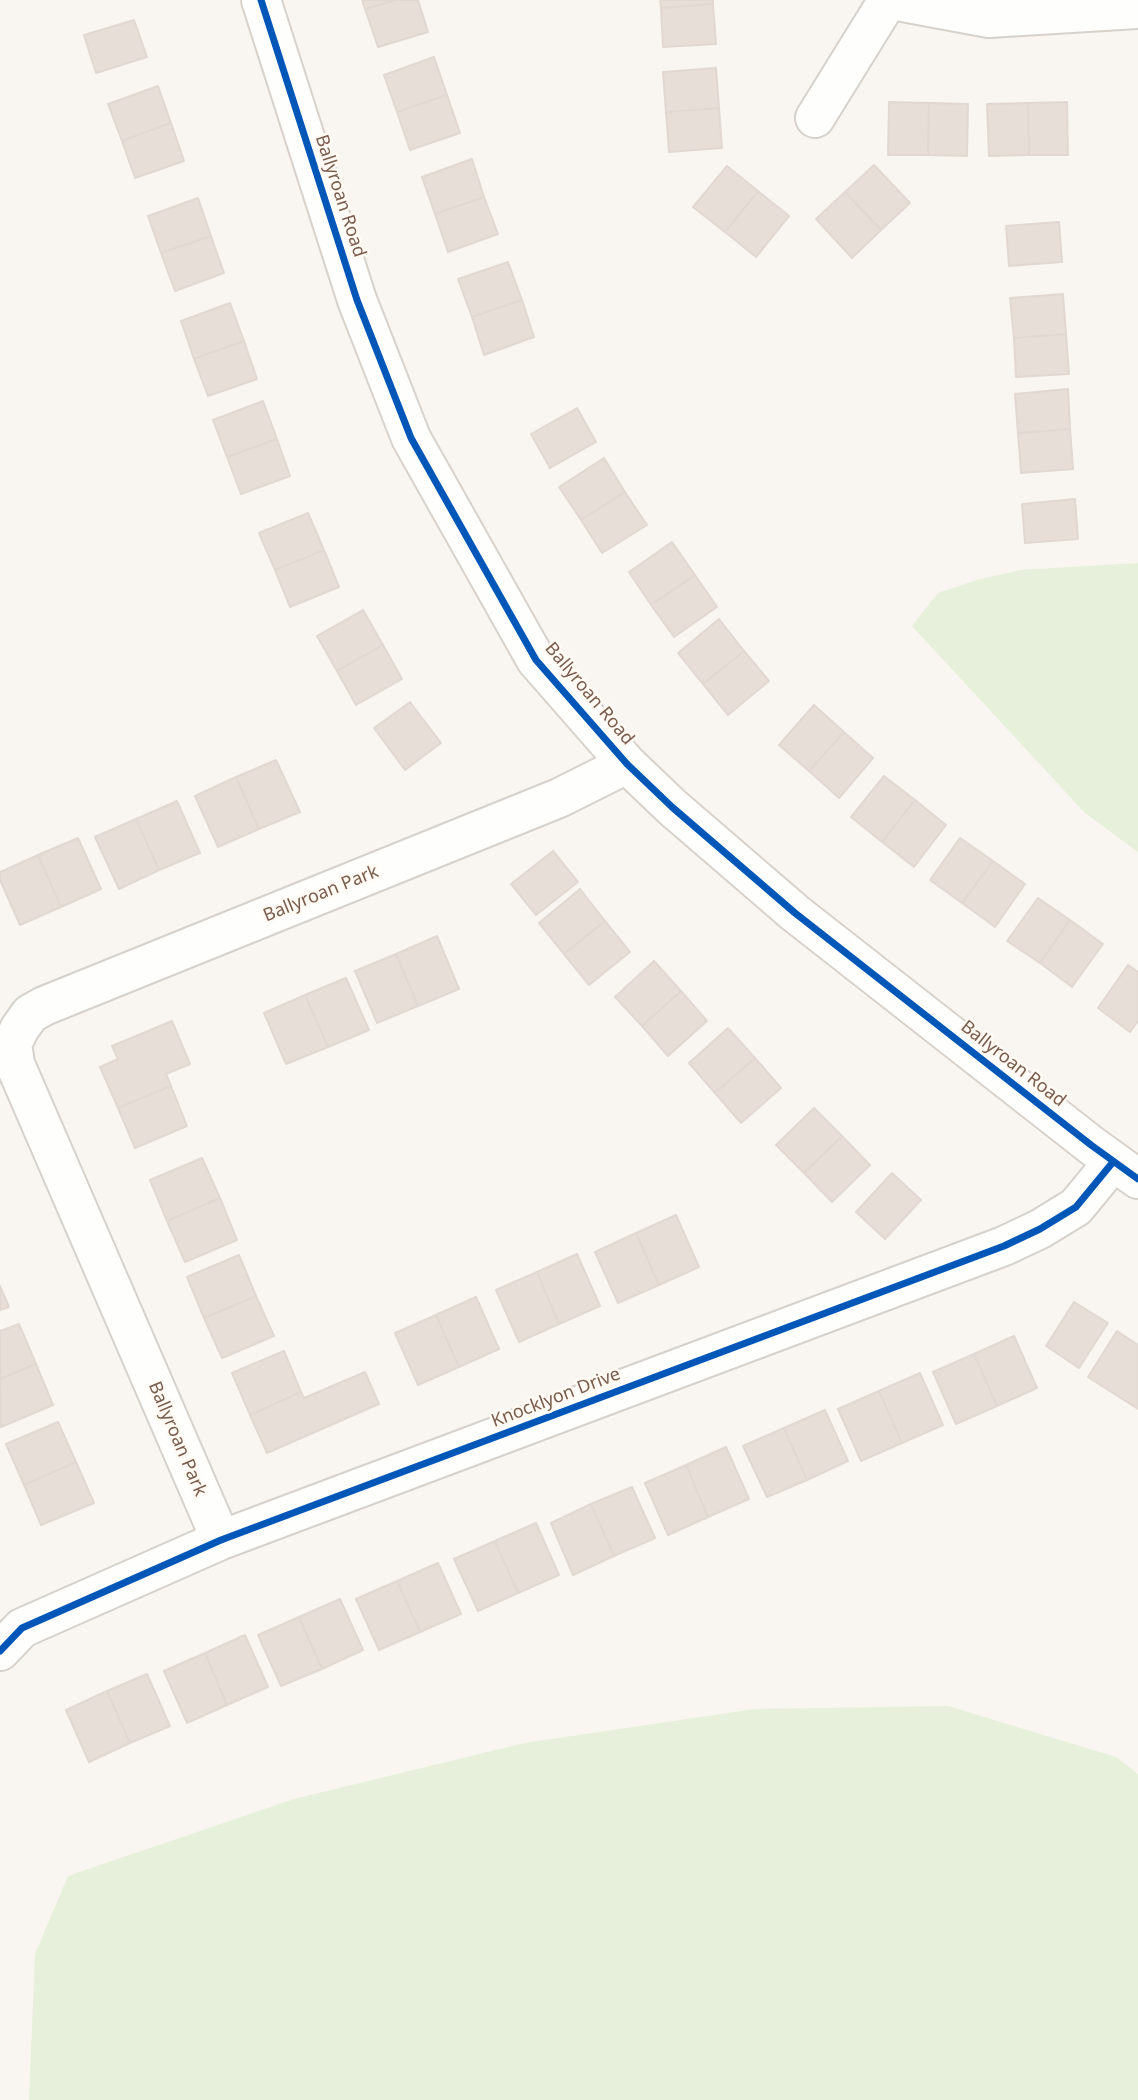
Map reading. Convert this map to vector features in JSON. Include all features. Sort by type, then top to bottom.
[{"type":"street","name":"Ballyroan Road","points":[[261,0],[357,300],[411,438],[536,660],[627,764],[671,807],[795,913],[1125,1170]]},
{"type":"street","points":[[815,118],[890,0],[989,18],[1138,9]]},
{"type":"street","name":"Ballyroan Park","points":[[221,1540],[15,1064],[10,1016],[30,1014],[44,1006],[559,798],[627,764]]},
{"type":"street","name":"Knocklyon Drive","points":[[0,1651],[22,1628],[221,1540],[1004,1247],[1076,1207],[1125,1170]]},
{"type":"green space","points":[[1138,563],[1138,852],[1085,813],[912,626],[938,593],[977,580],[1020,570]]},
{"type":"green space","points":[[948,1706],[1116,1757],[1138,1774],[1138,2100],[29,2100],[35,1954],[68,1876],[294,1799],[525,1743],[755,1709]]},
{"type":"building","points":[[362,0],[396,0],[365,9]]},
{"type":"building","points":[[396,0],[418,0],[428,32],[378,47],[365,9]]},
{"type":"building","points":[[660,0],[713,0],[713,4],[661,8]]},
{"type":"building","points":[[713,4],[716,44],[663,47],[661,8]]},
{"type":"building","points":[[134,20],[147,57],[96,73],[84,35]]},
{"type":"building","points":[[434,57],[447,95],[397,112],[384,75]]},
{"type":"building","points":[[716,68],[719,108],[666,112],[663,72]]},
{"type":"building","points":[[158,86],[171,123],[122,141],[108,104]]},
{"type":"building","points":[[447,95],[460,133],[410,150],[397,112]]},
{"type":"building","points":[[889,102],[929,103],[928,155],[888,155]]},
{"type":"building","points":[[1067,102],[1068,155],[1029,155],[1028,103]]},
{"type":"building","points":[[929,103],[968,104],[967,156],[928,155]]},
{"type":"building","points":[[1028,103],[1029,155],[989,156],[987,104]]},
{"type":"building","points":[[719,108],[722,148],[669,152],[666,112]]},
{"type":"building","points":[[171,123],[184,161],[135,178],[122,141]]},
{"type":"building","points":[[472,159],[484,197],[435,214],[422,177]]},
{"type":"building","points":[[874,165],[910,203],[881,230],[845,192]]},
{"type":"building","points":[[727,166],[758,191],[725,232],[693,207]]},
{"type":"building","points":[[758,191],[789,216],[756,257],[725,232]]},
{"type":"building","points":[[845,192],[881,230],[852,258],[816,219]]},
{"type":"building","points":[[484,197],[498,234],[448,252],[435,214]]},
{"type":"building","points":[[198,198],[211,236],[161,253],[148,216]]},
{"type":"building","points":[[1059,222],[1062,262],[1009,266],[1006,226]]},
{"type":"building","points":[[211,236],[224,273],[175,291],[161,253]]},
{"type":"building","points":[[508,262],[522,300],[472,317],[458,279]]},
{"type":"building","points":[[1063,294],[1066,334],[1014,338],[1010,298]]},
{"type":"building","points":[[522,300],[534,337],[484,355],[472,317]]},
{"type":"building","points":[[230,303],[244,341],[194,359],[181,321]]},
{"type":"building","points":[[1066,334],[1069,374],[1016,377],[1014,338]]},
{"type":"building","points":[[244,341],[257,379],[208,396],[194,359]]},
{"type":"building","points":[[1068,389],[1070,429],[1018,433],[1015,394]]},
{"type":"building","points":[[263,401],[277,439],[227,457],[213,420]]},
{"type":"building","points":[[577,408],[596,442],[550,468],[531,434]]},
{"type":"building","points":[[1070,429],[1073,469],[1021,473],[1018,433]]},
{"type":"building","points":[[277,439],[290,476],[241,494],[227,457]]},
{"type":"building","points":[[604,458],[625,492],[581,520],[559,487]]},
{"type":"building","points":[[625,492],[647,525],[602,553],[581,520]]},
{"type":"building","points":[[1075,499],[1078,539],[1025,543],[1022,504]]},
{"type":"building","points":[[308,513],[324,550],[275,570],[259,533]]},
{"type":"building","points":[[672,542],[695,575],[651,605],[629,572]]},
{"type":"building","points":[[324,550],[339,587],[290,607],[275,570]]},
{"type":"building","points":[[695,575],[717,607],[674,637],[651,605]]},
{"type":"building","points":[[363,610],[383,645],[337,671],[317,636]]},
{"type":"building","points":[[719,619],[744,651],[703,684],[678,653]]},
{"type":"building","points":[[383,645],[402,679],[356,705],[337,671]]},
{"type":"building","points":[[744,651],[769,681],[728,715],[703,684]]},
{"type":"building","points":[[410,702],[441,743],[405,770],[374,728]]},
{"type":"building","points":[[814,705],[844,732],[809,771],[779,745]]},
{"type":"building","points":[[844,732],[873,758],[839,798],[809,771]]},
{"type":"building","points":[[276,760],[300,812],[259,829],[236,777]]},
{"type":"building","points":[[884,776],[915,800],[882,842],[851,817]]},
{"type":"building","points":[[236,777],[259,829],[218,847],[195,796]]},
{"type":"building","points":[[915,800],[946,825],[914,867],[882,842]]},
{"type":"building","points":[[177,801],[200,853],[159,870],[136,819]]},
{"type":"building","points":[[136,819],[159,870],[119,889],[95,837]]},
{"type":"building","points":[[78,838],[101,889],[61,907],[38,855]]},
{"type":"building","points":[[960,838],[993,861],[962,903],[930,880]]},
{"type":"building","points":[[553,851],[578,882],[536,915],[511,884]]},
{"type":"building","points":[[38,855],[61,907],[20,925],[0,880],[0,872]]},
{"type":"building","points":[[993,861],[1025,884],[995,927],[962,903]]},
{"type":"building","points":[[580,889],[605,921],[564,954],[539,923]]},
{"type":"building","points":[[1038,898],[1070,920],[1040,963],[1007,941]]},
{"type":"building","points":[[1070,920],[1103,944],[1072,987],[1040,963]]},
{"type":"building","points":[[605,921],[630,952],[589,985],[564,954]]},
{"type":"building","points":[[437,936],[459,989],[418,1006],[396,954]]},
{"type":"building","points":[[396,954],[418,1006],[377,1023],[355,971]]},
{"type":"building","points":[[654,961],[681,991],[642,1026],[615,997]]},
{"type":"building","points":[[1128,965],[1138,972],[1138,1021],[1130,1032],[1098,1008]]},
{"type":"building","points":[[346,978],[369,1030],[328,1047],[305,995]]},
{"type":"building","points":[[681,991],[707,1021],[668,1056],[642,1026]]},
{"type":"building","points":[[305,995],[328,1047],[286,1064],[264,1013]]},
{"type":"building","points":[[172,1021],[190,1064],[166,1074],[171,1086],[118,1108],[100,1067],[118,1059],[112,1046]]},
{"type":"building","points":[[728,1028],[755,1058],[715,1093],[689,1063]]},
{"type":"building","points":[[755,1058],[781,1088],[741,1123],[715,1093]]},
{"type":"building","points":[[171,1086],[187,1126],[135,1148],[118,1108]]},
{"type":"building","points":[[814,1108],[842,1136],[804,1173],[776,1145]]},
{"type":"building","points":[[842,1136],[870,1165],[832,1202],[804,1173]]},
{"type":"building","points":[[202,1158],[220,1198],[167,1221],[150,1180]]},
{"type":"building","points":[[892,1173],[921,1200],[885,1239],[856,1212]]},
{"type":"building","points":[[220,1198],[237,1240],[185,1262],[167,1221]]},
{"type":"building","points":[[676,1215],[699,1267],[659,1285],[636,1233]]},
{"type":"building","points":[[636,1233],[659,1285],[618,1303],[595,1252]]},
{"type":"building","points":[[577,1254],[600,1306],[559,1324],[537,1272]]},
{"type":"building","points":[[239,1255],[256,1296],[204,1318],[187,1277]]},
{"type":"building","points":[[537,1272],[559,1324],[519,1342],[496,1290]]},
{"type":"building","points":[[0,1286],[9,1307],[0,1310]]},
{"type":"building","points":[[256,1296],[274,1336],[222,1358],[204,1318]]},
{"type":"building","points":[[476,1297],[499,1349],[459,1367],[436,1315]]},
{"type":"building","points":[[1074,1302],[1108,1323],[1079,1368],[1046,1346]]},
{"type":"building","points":[[436,1315],[459,1367],[418,1385],[395,1333]]},
{"type":"building","points":[[19,1324],[36,1364],[0,1379],[0,1331]]},
{"type":"building","points":[[1117,1331],[1138,1345],[1138,1409],[1088,1377]]},
{"type":"building","points":[[1014,1336],[1037,1388],[997,1406],[974,1354]]},
{"type":"building","points":[[284,1351],[301,1392],[250,1415],[232,1373]]},
{"type":"building","points":[[974,1354],[997,1406],[956,1424],[933,1372]]},
{"type":"building","points":[[36,1364],[53,1405],[1,1427],[0,1379]]},
{"type":"building","points":[[365,1372],[379,1404],[267,1453],[250,1415],[301,1392],[304,1398]]},
{"type":"building","points":[[920,1373],[943,1425],[902,1443],[879,1391]]},
{"type":"building","points":[[879,1391],[902,1443],[861,1461],[838,1409]]},
{"type":"building","points":[[825,1410],[848,1461],[807,1480],[784,1428]]},
{"type":"building","points":[[58,1422],[76,1462],[24,1485],[6,1444]]},
{"type":"building","points":[[784,1428],[807,1480],[767,1497],[743,1446]]},
{"type":"building","points":[[726,1447],[749,1499],[708,1517],[686,1465]]},
{"type":"building","points":[[76,1462],[94,1503],[41,1525],[24,1485]]},
{"type":"building","points":[[686,1465],[708,1517],[668,1535],[645,1483]]},
{"type":"building","points":[[632,1487],[655,1538],[614,1556],[591,1504]]},
{"type":"building","points":[[591,1504],[614,1556],[573,1575],[551,1523]]},
{"type":"building","points":[[536,1523],[559,1575],[518,1593],[495,1541]]},
{"type":"building","points":[[495,1541],[518,1593],[478,1611],[454,1559]]},
{"type":"building","points":[[438,1563],[461,1614],[420,1632],[397,1581]]},
{"type":"building","points":[[397,1581],[420,1632],[379,1650],[356,1599]]},
{"type":"building","points":[[340,1599],[363,1650],[322,1669],[299,1617]]},
{"type":"building","points":[[299,1617],[322,1669],[281,1686],[258,1635]]},
{"type":"building","points":[[245,1635],[268,1687],[227,1705],[205,1653]]},
{"type":"building","points":[[205,1653],[227,1705],[187,1723],[164,1671]]},
{"type":"building","points":[[147,1674],[170,1726],[130,1743],[107,1691]]},
{"type":"building","points":[[107,1691],[130,1743],[89,1762],[66,1710]]},
{"type":"cycle path","points":[[261,0],[357,300],[411,438],[536,660],[627,764],[672,807],[795,913],[1138,1179]]},
{"type":"cycle path","points":[[0,1651],[22,1628],[221,1540],[1004,1246],[1040,1229],[1076,1207],[1113,1162]]}]
